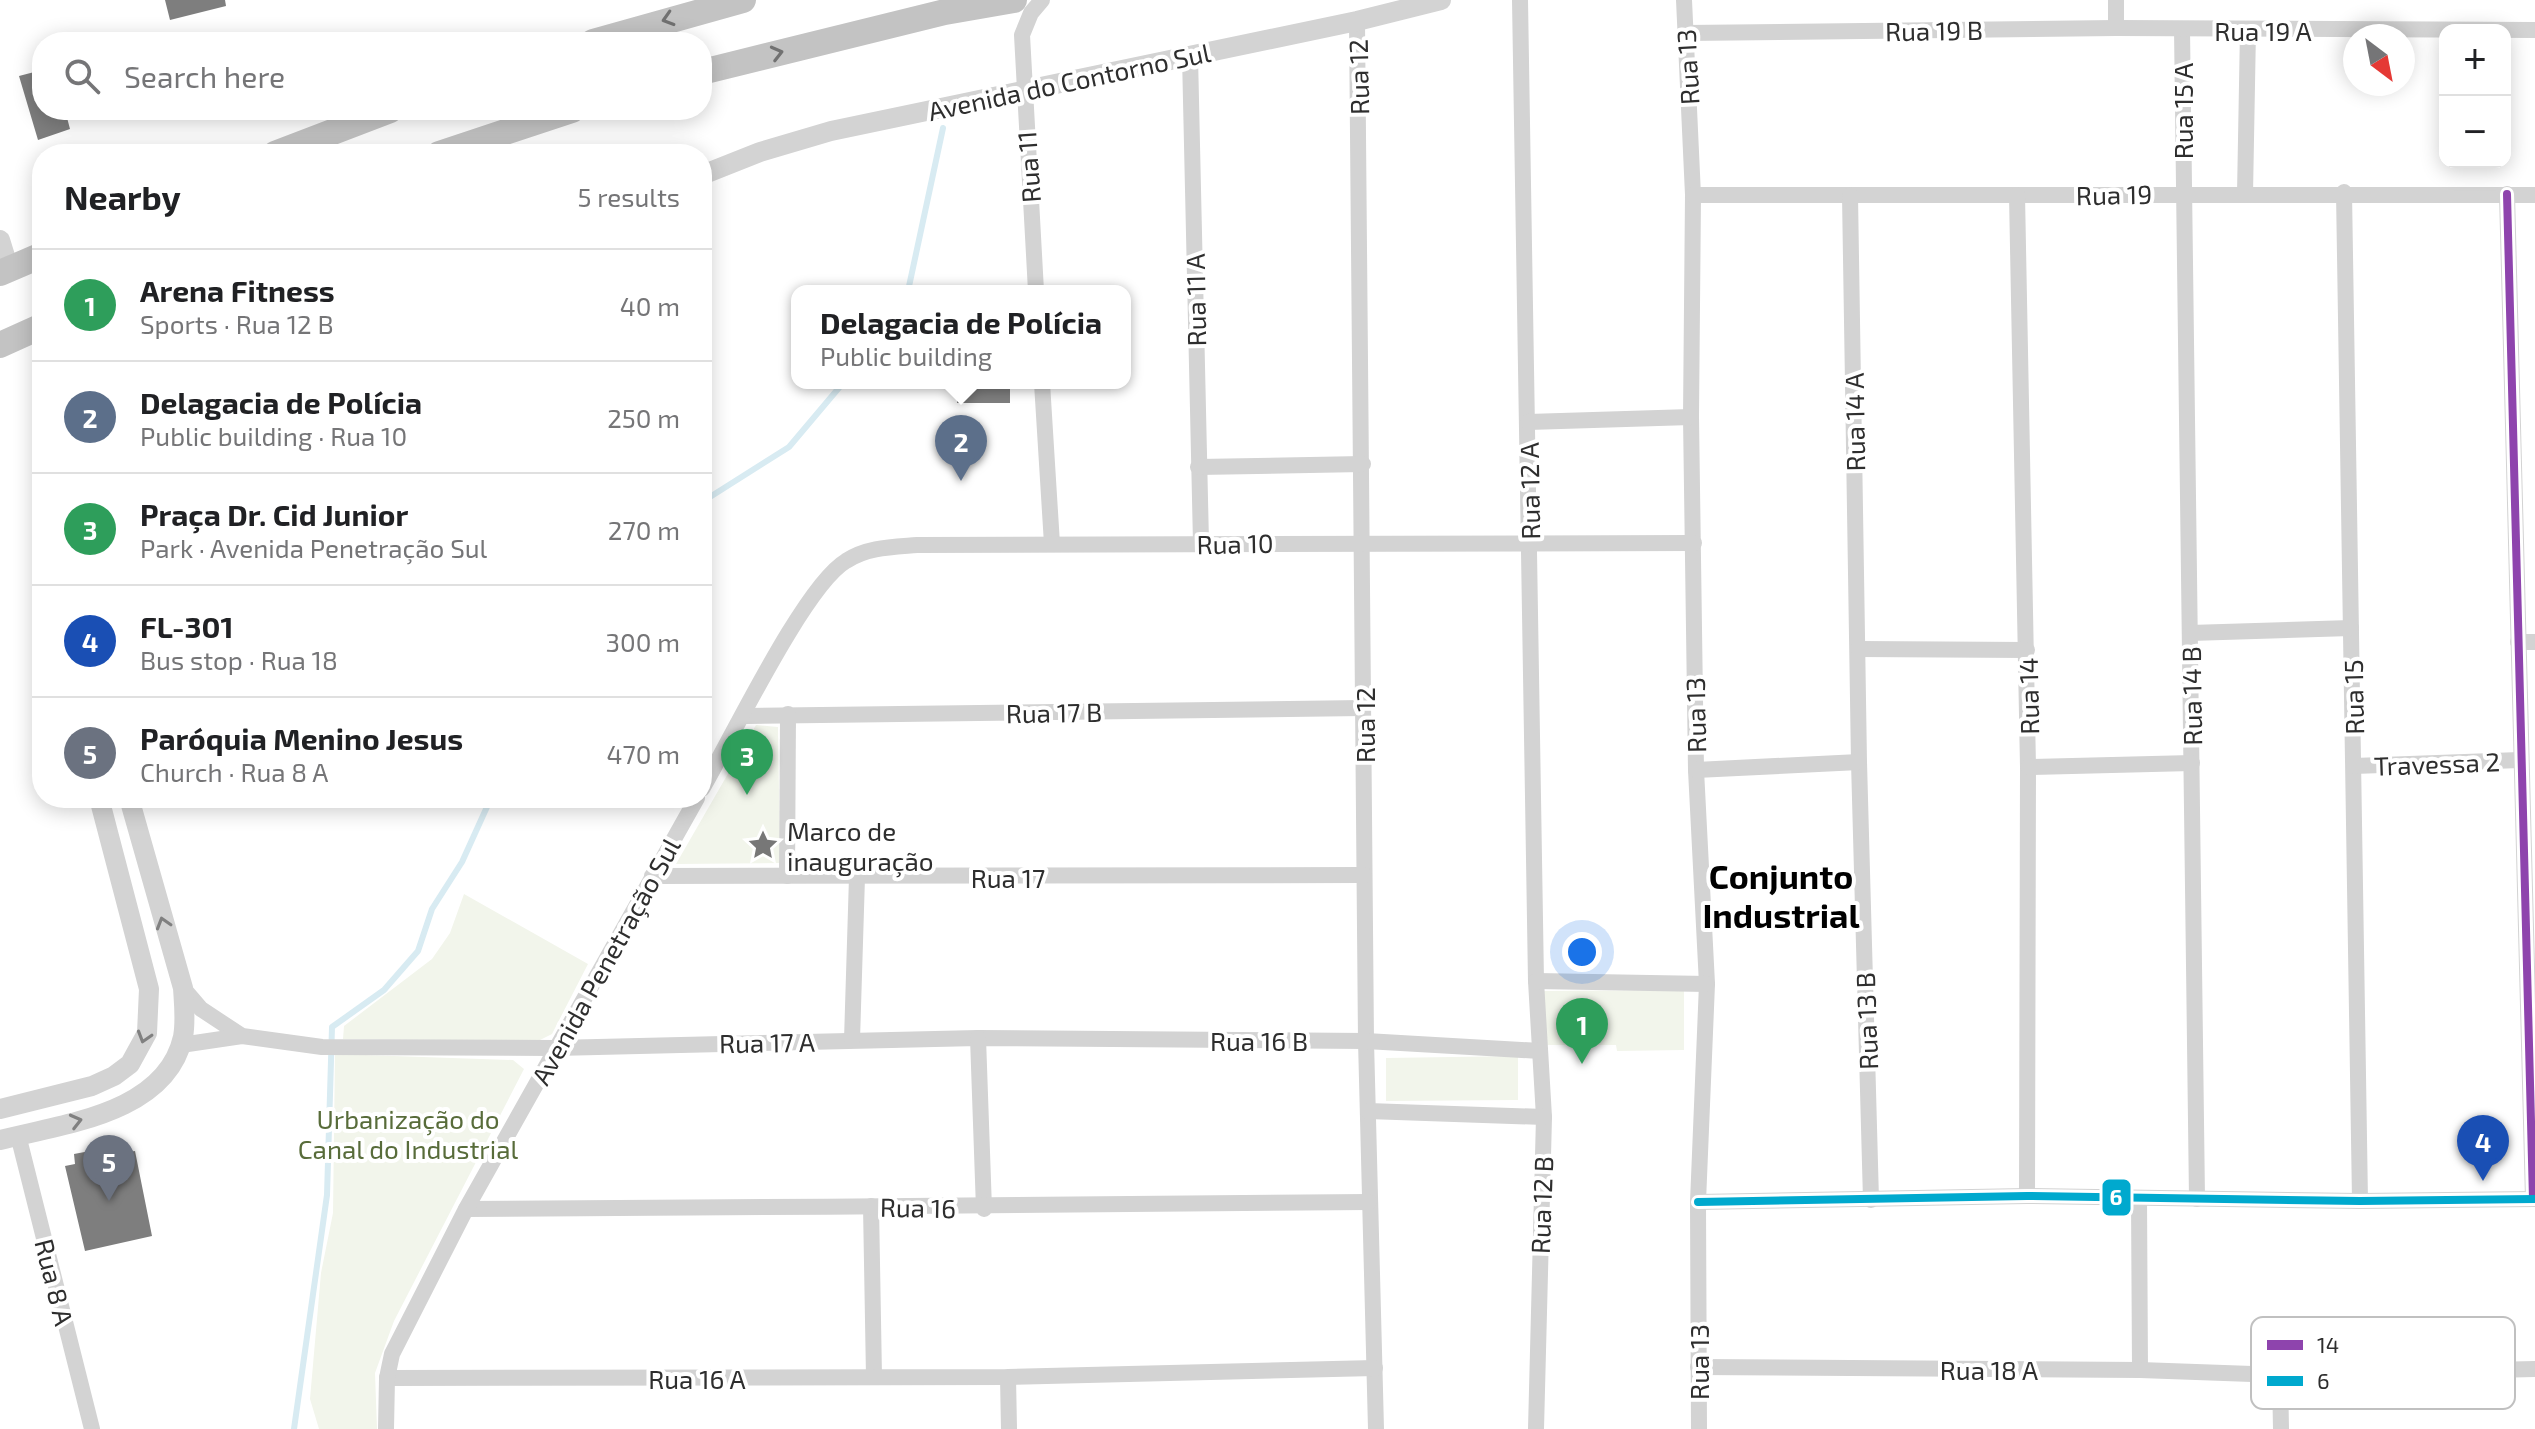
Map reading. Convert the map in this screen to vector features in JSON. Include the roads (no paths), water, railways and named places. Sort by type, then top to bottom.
[{"type":"highway","points":[[629,32],[743,0]]},
{"type":"highway","points":[[712,70],[930,16],[1014,0]]},
{"type":"highway","points":[[301,144],[364,120]]},
{"type":"highway","points":[[469,144],[542,120]]},
{"type":"highway","points":[[4,271],[32,259]]},
{"type":"highway","points":[[0,345],[32,331]]},
{"type":"street","name":"Rua 11","points":[[1036,285],[1022,35],[1031,13],[1042,0]]},
{"type":"street","name":"Avenida do Contorno Sul","points":[[712,171],[760,152],[831,131],[1357,21],[1441,0]]},
{"type":"street","name":"Rua 12 A","points":[[1520,0],[1536,981]]},
{"type":"street","name":"Rua 13","points":[[1684,0],[1693,195],[1691,417],[1696,770],[1707,984],[1698,1202],[1699,1429]]},
{"type":"street","points":[[2116,0],[2116,28]]},
{"type":"street","name":"Rua 12","points":[[1357,21],[1366,1041],[1376,1429]]},
{"type":"street","name":"Rua 19 B","points":[[1686,33],[2182,29]]},
{"type":"street","name":"Rua 19 A","points":[[2182,29],[2535,30]]},
{"type":"street","name":"Rua 15 A","points":[[2182,29],[2182,193]]},
{"type":"street","points":[[2245,194],[2248,30]]},
{"type":"street","name":"Rua 11 A","points":[[1190,56],[1201,543]]},
{"type":"street","name":"Rua 19","points":[[1693,195],[2344,192],[2535,195]]},
{"type":"street","name":"Rua 15","points":[[2344,192],[2360,1201]]},
{"type":"street","name":"Rua 14 B","points":[[2182,193],[2197,1199]]},
{"type":"street","points":[[1698,1202],[2027,1196],[2360,1201],[2534,1199],[2507,194]]},
{"type":"street","name":"Rua 14 A","points":[[1850,195],[1858,649]]},
{"type":"street","name":"Rua 14","points":[[2017,195],[2027,650],[2027,1196]]},
{"type":"street","points":[[0,240],[4,271]]},
{"type":"street","points":[[1042,389],[1052,544]]},
{"type":"street","points":[[1528,422],[1691,417]]},
{"type":"street","points":[[1198,467],[1363,464]]},
{"type":"street","name":"Rua 10","points":[[744,716],[803,611],[830,573],[859,554],[917,545],[1363,541],[1694,543]]},
{"type":"street","points":[[2190,633],[2351,628]]},
{"type":"street","points":[[2518,642],[2535,642]]},
{"type":"street","points":[[1858,649],[2027,650]]},
{"type":"street","name":"Rua 13 B","points":[[1858,649],[1871,1200]]},
{"type":"street","name":"Rua 17 B","points":[[744,716],[1363,708]]},
{"type":"street","points":[[787,876],[788,714]]},
{"type":"street","points":[[712,772],[744,716]]},
{"type":"street","name":"Travessa 2","points":[[2354,766],[2520,760]]},
{"type":"street","points":[[1696,770],[1859,762]]},
{"type":"street","points":[[2028,767],[2192,763]]},
{"type":"street","points":[[0,1109],[92,1086],[114,1076],[130,1064],[147,1033],[149,989],[102,808]]},
{"type":"street","points":[[9,1138],[90,1118],[122,1105],[155,1082],[181,1045],[185,1015],[183,988],[132,808]]},
{"type":"street","name":"Avenida Penetração Sul","points":[[386,1429],[387,1378],[392,1354],[466,1209],[691,808]]},
{"type":"street","name":"Rua 17","points":[[652,876],[1364,875]]},
{"type":"street","points":[[852,1040],[857,877]]},
{"type":"street","points":[[1536,981],[1707,984]]},
{"type":"street","name":"Rua 12 B","points":[[1536,981],[1544,1117],[1536,1429]]},
{"type":"street","points":[[183,988],[201,1009],[242,1036]]},
{"type":"street","points":[[181,1045],[242,1036]]},
{"type":"street","name":"Rua 17 A","points":[[242,1036],[322,1047],[556,1048],[978,1038]]},
{"type":"street","points":[[978,1038],[984,1209]]},
{"type":"street","name":"Rua 16 B","points":[[978,1038],[1366,1041],[1540,1051]]},
{"type":"street","points":[[1368,1111],[1544,1117]]},
{"type":"street","name":"Rua 8 A","points":[[9,1138],[92,1429]]},
{"type":"street","points":[[2139,1198],[2140,1370]]},
{"type":"street","name":"Rua 16","points":[[466,1209],[871,1206],[984,1209],[1369,1202]]},
{"type":"street","points":[[871,1206],[874,1377]]},
{"type":"street","name":"Rua 18 A","points":[[1698,1367],[2140,1370],[2251,1374]]},
{"type":"street","points":[[1009,1429],[1008,1377],[1375,1368]]},
{"type":"street","name":"Rua 18 A","points":[[2515,1369],[2535,1369]]},
{"type":"street","name":"Rua 16 A","points":[[387,1378],[1008,1377]]},
{"type":"street","points":[[2281,1409],[2281,1429]]},
{"type":"waterway","points":[[909,285],[943,128]]},
{"type":"waterway","points":[[712,496],[789,447],[838,389]]},
{"type":"waterway","points":[[294,1429],[327,1195],[332,1027],[384,990],[418,951],[432,909],[462,862],[486,808]]},
{"type":"place","name":"Delagacia de Polícia","points":[[961,481]]},
{"type":"place","name":"Praça Dr. Cid Junior","points":[[747,795]]},
{"type":"place","name":"Marco de inauguração","points":[[763,845]]},
{"type":"place","name":"Arena Fitness","points":[[1582,1064]]},
{"type":"place","name":"FL-301","points":[[2483,1181]]},
{"type":"place","name":"Paróquia Menino Jesus","points":[[109,1201]]},
{"type":"district","name":"Conjunto Industrial","points":[[1781,894]]},
{"type":"park label","name":"Urbanização do Canal do Industrial","points":[[408,1133]]}]
